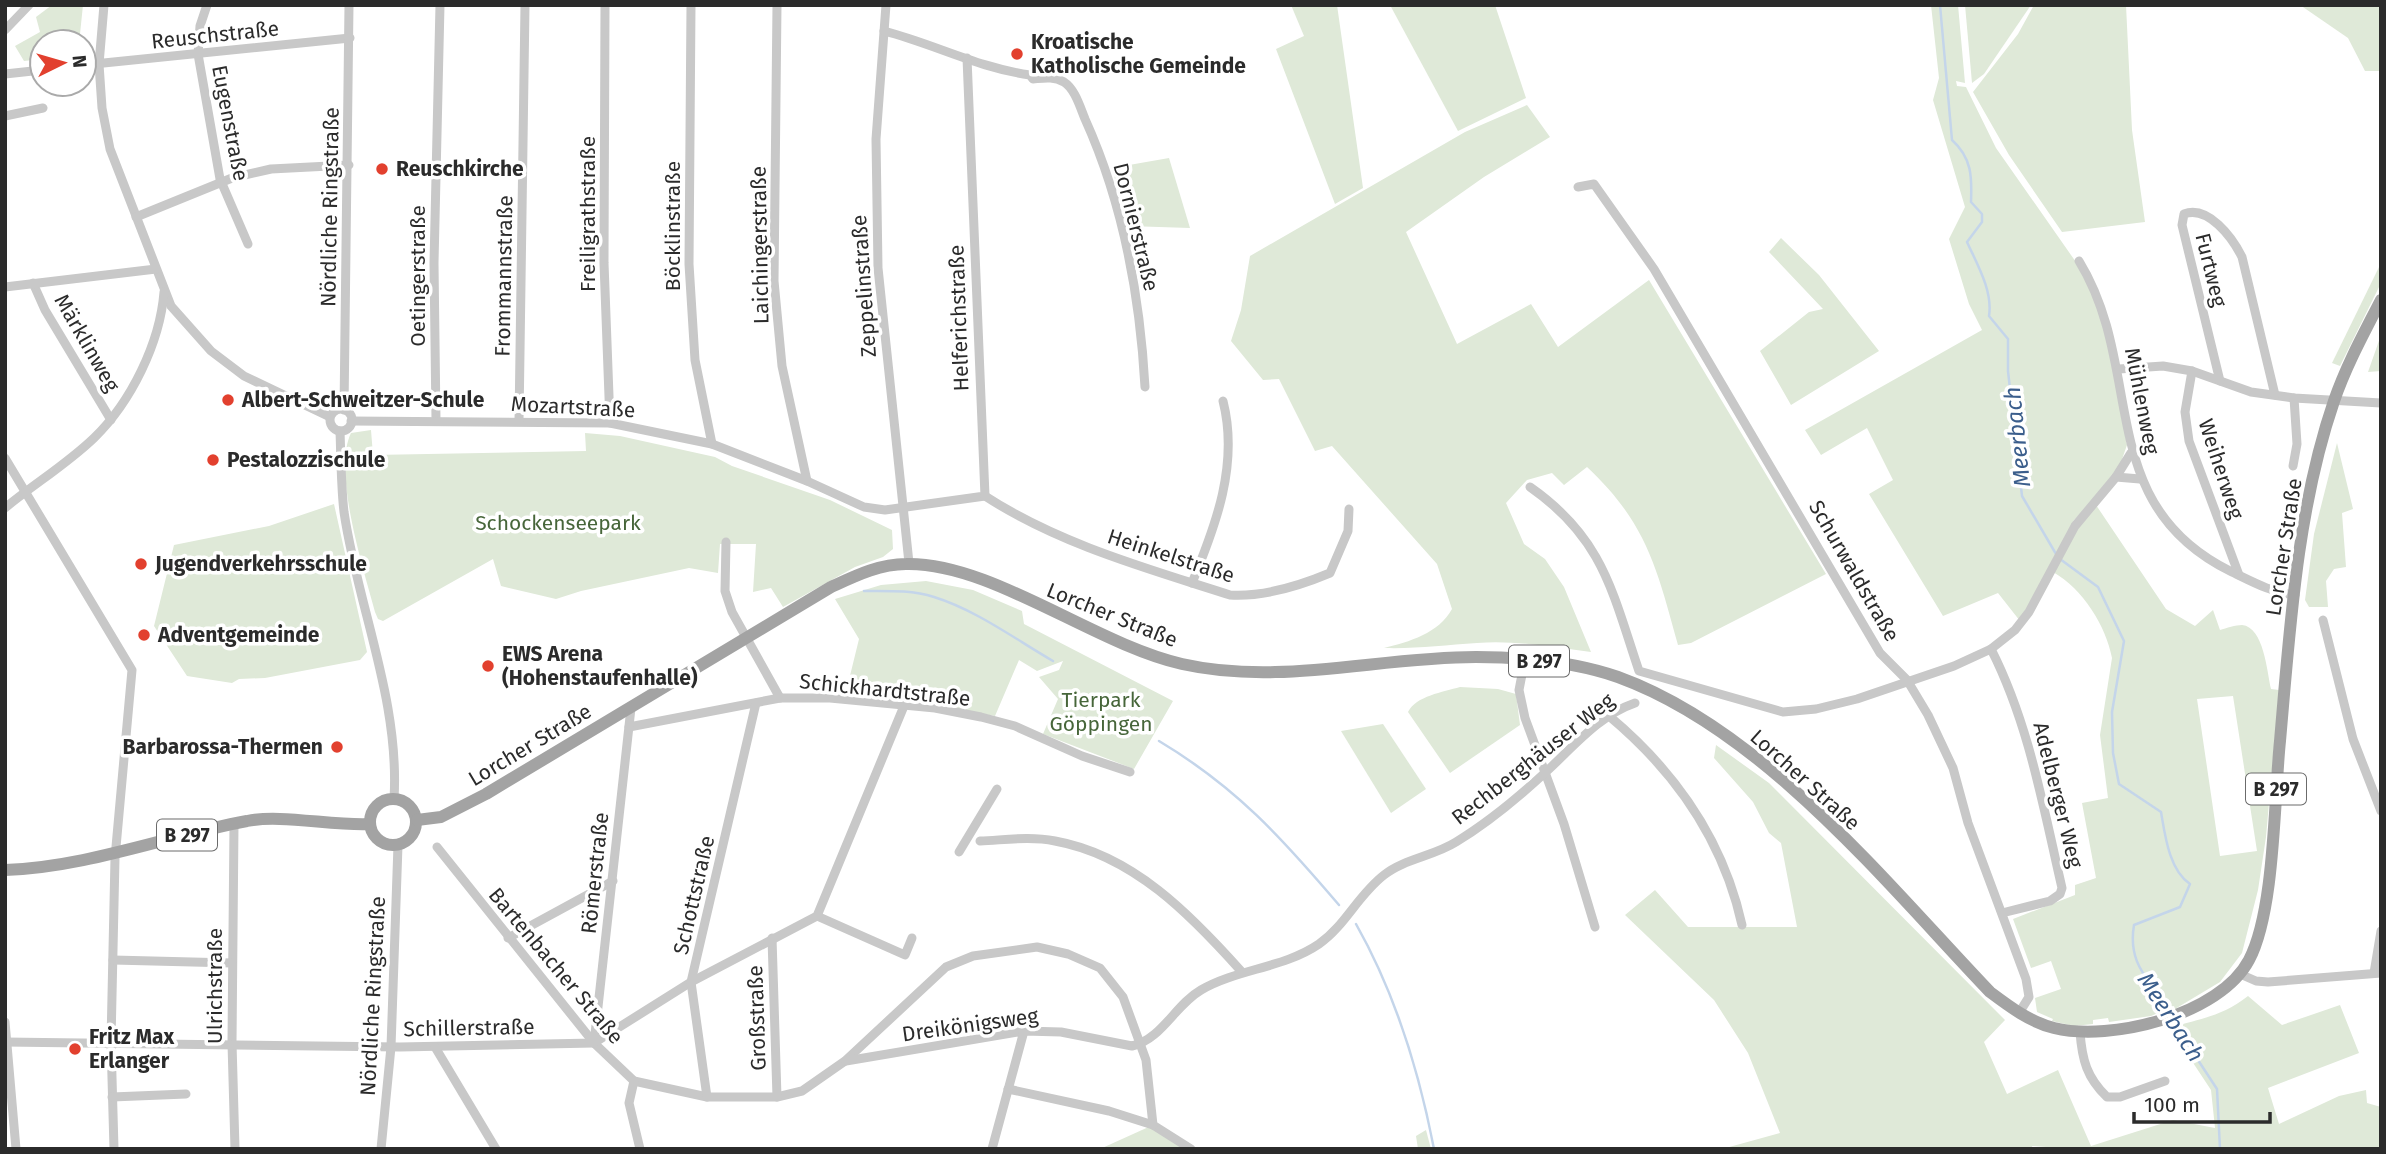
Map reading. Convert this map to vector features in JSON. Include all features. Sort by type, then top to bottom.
[{"type":"main road","name":"Lorcher Straße","points":[[417,820],[441,817],[460,809],[831,587],[866,571],[909,564],[953,571],[986,582],[1123,645],[1179,663],[1212,670],[1314,672],[1451,658],[1525,659],[1613,676],[1654,693],[1720,730],[1759,758],[1821,817],[1990,992],[2019,1013],[2051,1027],[2080,1032],[2105,1032],[2156,1020],[2186,1011],[2218,995],[2240,974],[2255,944],[2266,894],[2295,595],[2310,490],[2335,399],[2381,300]]},
{"type":"main road","points":[[394,799],[407,803],[417,820],[414,834],[398,845],[390,846],[376,838],[370,824],[370,816],[379,803],[394,799]]},
{"type":"main road","name":"B 297","points":[[5,870],[32,869],[116,852],[249,820],[370,824]]},
{"type":"street","points":[[5,30],[29,5]]},
{"type":"street","points":[[104,5],[99,64],[102,108],[110,149],[171,306],[211,351],[244,376],[330,417]]},
{"type":"street","name":"Eugenstraße","points":[[207,5],[200,26],[198,54],[221,182],[248,244]]},
{"type":"street","name":"Nördliche Ringstraße","points":[[344,410],[349,5]]},
{"type":"street","name":"Oetingerstraße","points":[[436,420],[434,263],[440,5]]},
{"type":"street","name":"Frommannstraße","points":[[519,421],[525,5]]},
{"type":"street","name":"Freiligrathstraße","points":[[605,5],[604,262],[610,423]]},
{"type":"street","name":"Böcklinstraße","points":[[691,5],[689,264],[695,360],[712,444]]},
{"type":"street","name":"Laichingerstraße","points":[[777,5],[775,281],[782,366],[807,481]]},
{"type":"street","name":"Zeppelinstraße","points":[[887,5],[875,182],[877,268],[909,564]]},
{"type":"street","points":[[884,31],[922,41],[967,58]]},
{"type":"street","name":"Reuschstraße","points":[[99,64],[349,38]]},
{"type":"street","name":"Dornierstraße","points":[[967,58],[988,68],[1030,75],[1033,79],[1051,77],[1066,83],[1074,95],[1099,152],[1118,213],[1133,279],[1145,387]]},
{"type":"street","name":"Helferichstraße","points":[[967,58],[985,496]]},
{"type":"street","points":[[5,74],[28,72]]},
{"type":"street","points":[[5,116],[44,108]]},
{"type":"street","points":[[136,217],[221,182],[271,169],[348,165]]},
{"type":"street","name":"Schurwaldstraße","points":[[1578,187],[1594,184],[1643,251],[1880,653],[1907,680],[1928,715],[1953,768],[1969,825],[2029,990],[2026,1005],[2019,1013]]},
{"type":"street","name":"Furtweg","points":[[2220,381],[2181,218],[2192,211],[2207,215],[2242,257],[2275,395]]},
{"type":"street","name":"Mühlenweg","points":[[2078,261],[2108,324],[2119,369],[2132,453],[2140,479],[2170,524],[2199,555],[2269,591],[2295,595]]},
{"type":"street","points":[[5,287],[156,269]]},
{"type":"street","name":"Märklinweg","points":[[33,284],[45,310],[111,420]]},
{"type":"street","points":[[5,508],[92,441],[111,420],[138,378],[162,313],[164,290]]},
{"type":"street","points":[[2119,369],[2163,366],[2192,371],[2251,392],[2294,398],[2381,403]]},
{"type":"street","name":"Weiherweg","points":[[2192,371],[2185,412],[2189,441],[2239,575]]},
{"type":"street","points":[[2293,466],[2297,444],[2294,398]]},
{"type":"street","points":[[1192,583],[1214,529],[1226,481],[1229,432],[1223,401]]},
{"type":"street","points":[[344,410],[351,421],[347,429],[340,432],[331,427],[330,417],[334,412],[344,410]]},
{"type":"street","name":"Mozartstraße","points":[[351,421],[610,423],[712,444],[807,481],[864,507],[885,510],[905,508]]},
{"type":"street","points":[[340,432],[345,514],[386,700],[393,749],[394,799]]},
{"type":"street","points":[[1530,487],[1569,518],[1593,549],[1608,579],[1639,671],[1783,712],[1816,709],[1857,699],[1954,666],[1991,649],[2015,630],[2029,612],[2075,526],[2116,477],[2132,453]]},
{"type":"street","points":[[5,458],[132,670],[116,852],[111,1042],[114,1149]]},
{"type":"street","points":[[2116,477],[2140,479]]},
{"type":"street","points":[[905,508],[985,496]]},
{"type":"street","name":"Heinkelstraße","points":[[985,496],[1012,514],[1078,544],[1230,596],[1249,596],[1308,582],[1329,573],[1348,531],[1349,509]]},
{"type":"street","points":[[726,541],[725,591],[747,639],[780,698]]},
{"type":"street","points":[[2323,620],[2353,739],[2381,811]]},
{"type":"street","name":"Adelberger Weg","points":[[1991,649],[2009,684],[2025,727],[2062,888],[2060,894],[2050,901],[2002,913]]},
{"type":"street","points":[[1525,659],[1520,691],[1534,749],[1564,824],[1595,927]]},
{"type":"street","name":"Schickhardtstraße","points":[[629,727],[780,698],[830,698],[935,708],[1015,726],[1082,756],[1130,772]]},
{"type":"street","name":"Schottstraße","points":[[706,1097],[691,982],[757,703]]},
{"type":"street","name":"Rechberghäuser Weg","points":[[1142,1044],[1161,1029],[1188,998],[1241,971],[1287,959],[1317,945],[1342,924],[1385,874],[1455,843],[1544,773],[1609,716],[1635,703]]},
{"type":"street","points":[[594,1043],[691,982],[817,916],[904,706]]},
{"type":"street","name":"Römerstraße","points":[[594,1043],[631,708]]},
{"type":"street","points":[[1609,716],[1665,768],[1694,807],[1729,876],[1742,925]]},
{"type":"street","points":[[959,852],[997,789]]},
{"type":"street","name":"Ulrichstraße","points":[[234,824],[232,1042],[235,1149]]},
{"type":"street","points":[[980,841],[1030,838],[1056,841],[1120,864],[1197,922],[1241,971]]},
{"type":"street","name":"Nördliche Ringstraße","points":[[381,1149],[391,1047],[398,845]]},
{"type":"street","name":"Bartenbacher Straße","points":[[438,847],[594,1043],[634,1081]]},
{"type":"street","points":[[508,938],[613,881]]},
{"type":"street","points":[[817,916],[905,955],[912,937]]},
{"type":"street","points":[[2240,974],[2256,981],[2268,982],[2377,973],[2381,931]]},
{"type":"street","name":"Großstraße","points":[[772,938],[777,1097]]},
{"type":"street","points":[[640,1149],[629,1103],[634,1081],[706,1097],[777,1097],[802,1091],[845,1061],[946,967],[974,956],[1037,947],[1068,954],[1100,968],[1124,997],[1142,1044],[1157,1128]]},
{"type":"street","points":[[113,960],[232,963]]},
{"type":"street","points":[[5,1023],[16,1149]]},
{"type":"street","points":[[992,1149],[1024,1031]]},
{"type":"street","name":"Dreikönigsweg","points":[[845,1061],[1024,1031],[1061,1032],[1132,1046],[1142,1044]]},
{"type":"street","points":[[2080,1032],[2083,1062],[2089,1076],[2108,1097],[2120,1097],[2165,1081]]},
{"type":"street","name":"Schillerstraße","points":[[7,1042],[232,1042],[391,1047],[594,1043]]},
{"type":"street","points":[[435,1047],[496,1149]]},
{"type":"street","points":[[1008,1089],[1109,1111],[1157,1128],[1191,1149]]},
{"type":"street","points":[[112,1097],[186,1094]]},
{"type":"green space","points":[[52,5],[83,5],[81,28],[39,28],[36,17]]},
{"type":"green space","points":[[1291,5],[1337,5],[1363,188],[1335,204],[1276,49],[1304,36]]},
{"type":"green space","points":[[1390,5],[1495,5],[1526,98],[1458,131]]},
{"type":"green space","points":[[1931,5],[1958,5],[1965,83],[1956,81],[1957,86],[1966,87],[1996,148],[2085,275],[2109,339],[2127,445],[2120,465],[2093,501],[2074,520],[2020,621],[1998,593],[1943,616],[1869,494],[1893,480],[1867,428],[1821,455],[1805,430],[1982,330],[1969,304],[1949,239],[1965,207],[1933,100],[1939,78]]},
{"type":"green space","points":[[1965,5],[2031,5],[1984,74],[1972,83]]},
{"type":"green space","points":[[2034,5],[2126,5],[2132,130],[2145,222],[2062,232],[2009,155],[1973,92],[2018,34]]},
{"type":"green space","points":[[2300,5],[2381,5],[2381,71],[2365,71],[2348,38]]},
{"type":"green space","points":[[28,39],[28,61],[24,61],[15,46]]},
{"type":"green space","points":[[1527,105],[1550,137],[1484,177],[1406,232],[1457,344],[1531,304],[1558,347],[1649,280],[1826,574],[1691,643],[1678,645],[1656,570],[1637,528],[1624,508],[1587,467],[1564,485],[1552,473],[1527,480],[1506,503],[1524,544],[1545,559],[1564,587],[1591,652],[1506,642],[1384,648],[1431,630],[1452,609],[1437,564],[1332,446],[1315,451],[1279,379],[1263,380],[1231,341],[1241,310],[1250,256],[1465,132]]},
{"type":"green space","points":[[1169,158],[1190,228],[1128,226],[1112,168]]},
{"type":"green space","points":[[1781,238],[1819,275],[1879,351],[1791,405],[1760,351],[1809,312],[1823,309],[1769,252]]},
{"type":"green space","points":[[2381,263],[2381,283],[2340,366],[2332,363]]},
{"type":"green space","points":[[2381,335],[2381,371],[2368,372]]},
{"type":"green space","name":"Schockenseepark","points":[[371,430],[373,455],[586,451],[585,433],[620,436],[715,457],[732,466],[830,500],[892,530],[893,549],[883,557],[855,567],[783,607],[771,588],[753,592],[756,544],[720,544],[718,573],[689,568],[581,591],[556,599],[501,586],[493,559],[383,621],[378,619],[375,612],[358,547],[347,496],[345,472],[346,450],[351,433]]},
{"type":"green space","points":[[2337,443],[2353,509],[2342,513],[2346,567],[2334,569],[2326,581],[2328,607],[2309,607],[2305,600],[2314,534]]},
{"type":"green space","points":[[334,504],[367,652],[360,660],[265,678],[239,679],[232,683],[187,676],[154,626],[174,545],[269,526]]},
{"type":"green space","points":[[2096,505],[2166,609],[2195,626],[2213,610],[2220,630],[2240,625],[2249,628],[2260,642],[2271,689],[2279,690],[2266,837],[2258,890],[2242,953],[2220,982],[2175,1009],[2174,1006],[2151,1016],[2109,1022],[2108,1018],[2093,1020],[2093,1024],[2074,1026],[2052,1021],[2053,1019],[2037,1012],[2035,998],[2061,989],[2051,961],[2031,968],[2013,919],[2075,895],[2075,885],[2096,878],[2082,803],[2108,798],[2100,735],[2112,658],[2092,609],[2074,588],[2053,572],[2078,525]],"holes":[[[2233,696],[2257,851],[2220,856],[2197,699]]]},
{"type":"green space","name":"Tierpark Göppingen","points":[[926,581],[973,590],[1022,611],[1024,624],[1173,701],[1134,769],[1043,734],[1058,699],[1039,677],[1059,670],[1063,661],[1037,671],[1019,660],[995,716],[846,692],[859,639],[835,599],[881,585]]},
{"type":"green space","points":[[1460,687],[1498,689],[1516,694],[1520,725],[1450,773],[1408,712],[1423,698]]},
{"type":"green space","points":[[1383,724],[1426,789],[1391,813],[1341,731]]},
{"type":"green space","points":[[1716,745],[1769,783],[2005,1020],[1984,1042],[2007,1094],[2058,1070],[2091,1146],[2173,1120],[2215,1128],[2211,1090],[2170,1028],[2220,1013],[2248,996],[2282,1025],[2340,1005],[2359,1053],[2268,1088],[2279,1124],[2339,1096],[2366,1090],[2367,1103],[2381,1107],[2381,1149],[2074,1149],[2032,1146],[2033,1149],[1722,1149],[1780,1133],[1748,1053],[1714,1000],[1625,915],[1655,890],[1688,927],[1797,927],[1781,843],[1769,833],[1753,802],[1714,758]]},
{"type":"green space","points":[[1153,1125],[1191,1149],[1100,1149]]},
{"type":"green space","points":[[1426,1130],[1431,1149],[1418,1149],[1416,1136]]},
{"type":"waterway","name":"Meerbach","points":[[1940,5],[1952,140],[1967,161],[1971,176],[1971,202],[1982,214],[1982,222],[1967,242],[1989,297],[1989,316],[2008,339],[2008,371],[2022,496],[2056,554]]},
{"type":"waterway","name":"Meerbach","points":[[2060,559],[2098,587],[2124,641],[2112,712],[2113,753],[2119,784],[2161,812],[2173,861],[2177,870],[2190,884],[2180,907],[2134,925],[2133,939],[2137,962],[2169,1012]]},
{"type":"waterway","points":[[864,591],[900,591],[934,597],[980,617],[1053,661]]},
{"type":"waterway","points":[[1159,741],[1235,795],[1298,858],[1339,905]]},
{"type":"waterway","points":[[1356,924],[1383,977],[1404,1033],[1434,1149]]},
{"type":"waterway","name":"Meerbach","points":[[2173,1022],[2217,1089],[2220,1149]]},
{"type":"place","name":"Kroatische Katholische Gemeinde","points":[[1017,54]]},
{"type":"place","name":"Reuschkirche","points":[[382,169]]},
{"type":"place","name":"Albert-Schweitzer-Schule","points":[[228,400]]},
{"type":"place","name":"Pestalozzischule","points":[[213,460]]},
{"type":"place","name":"Jugendverkehrsschule","points":[[141,564]]},
{"type":"place","name":"Adventgemeinde","points":[[144,635]]},
{"type":"place","name":"EWS Arena (Hohenstaufenhalle)","points":[[488,666]]},
{"type":"place","name":"Barbarossa-Thermen","points":[[337,747]]},
{"type":"place","name":"Fritz Max Erlanger","points":[[75,1049]]}]
